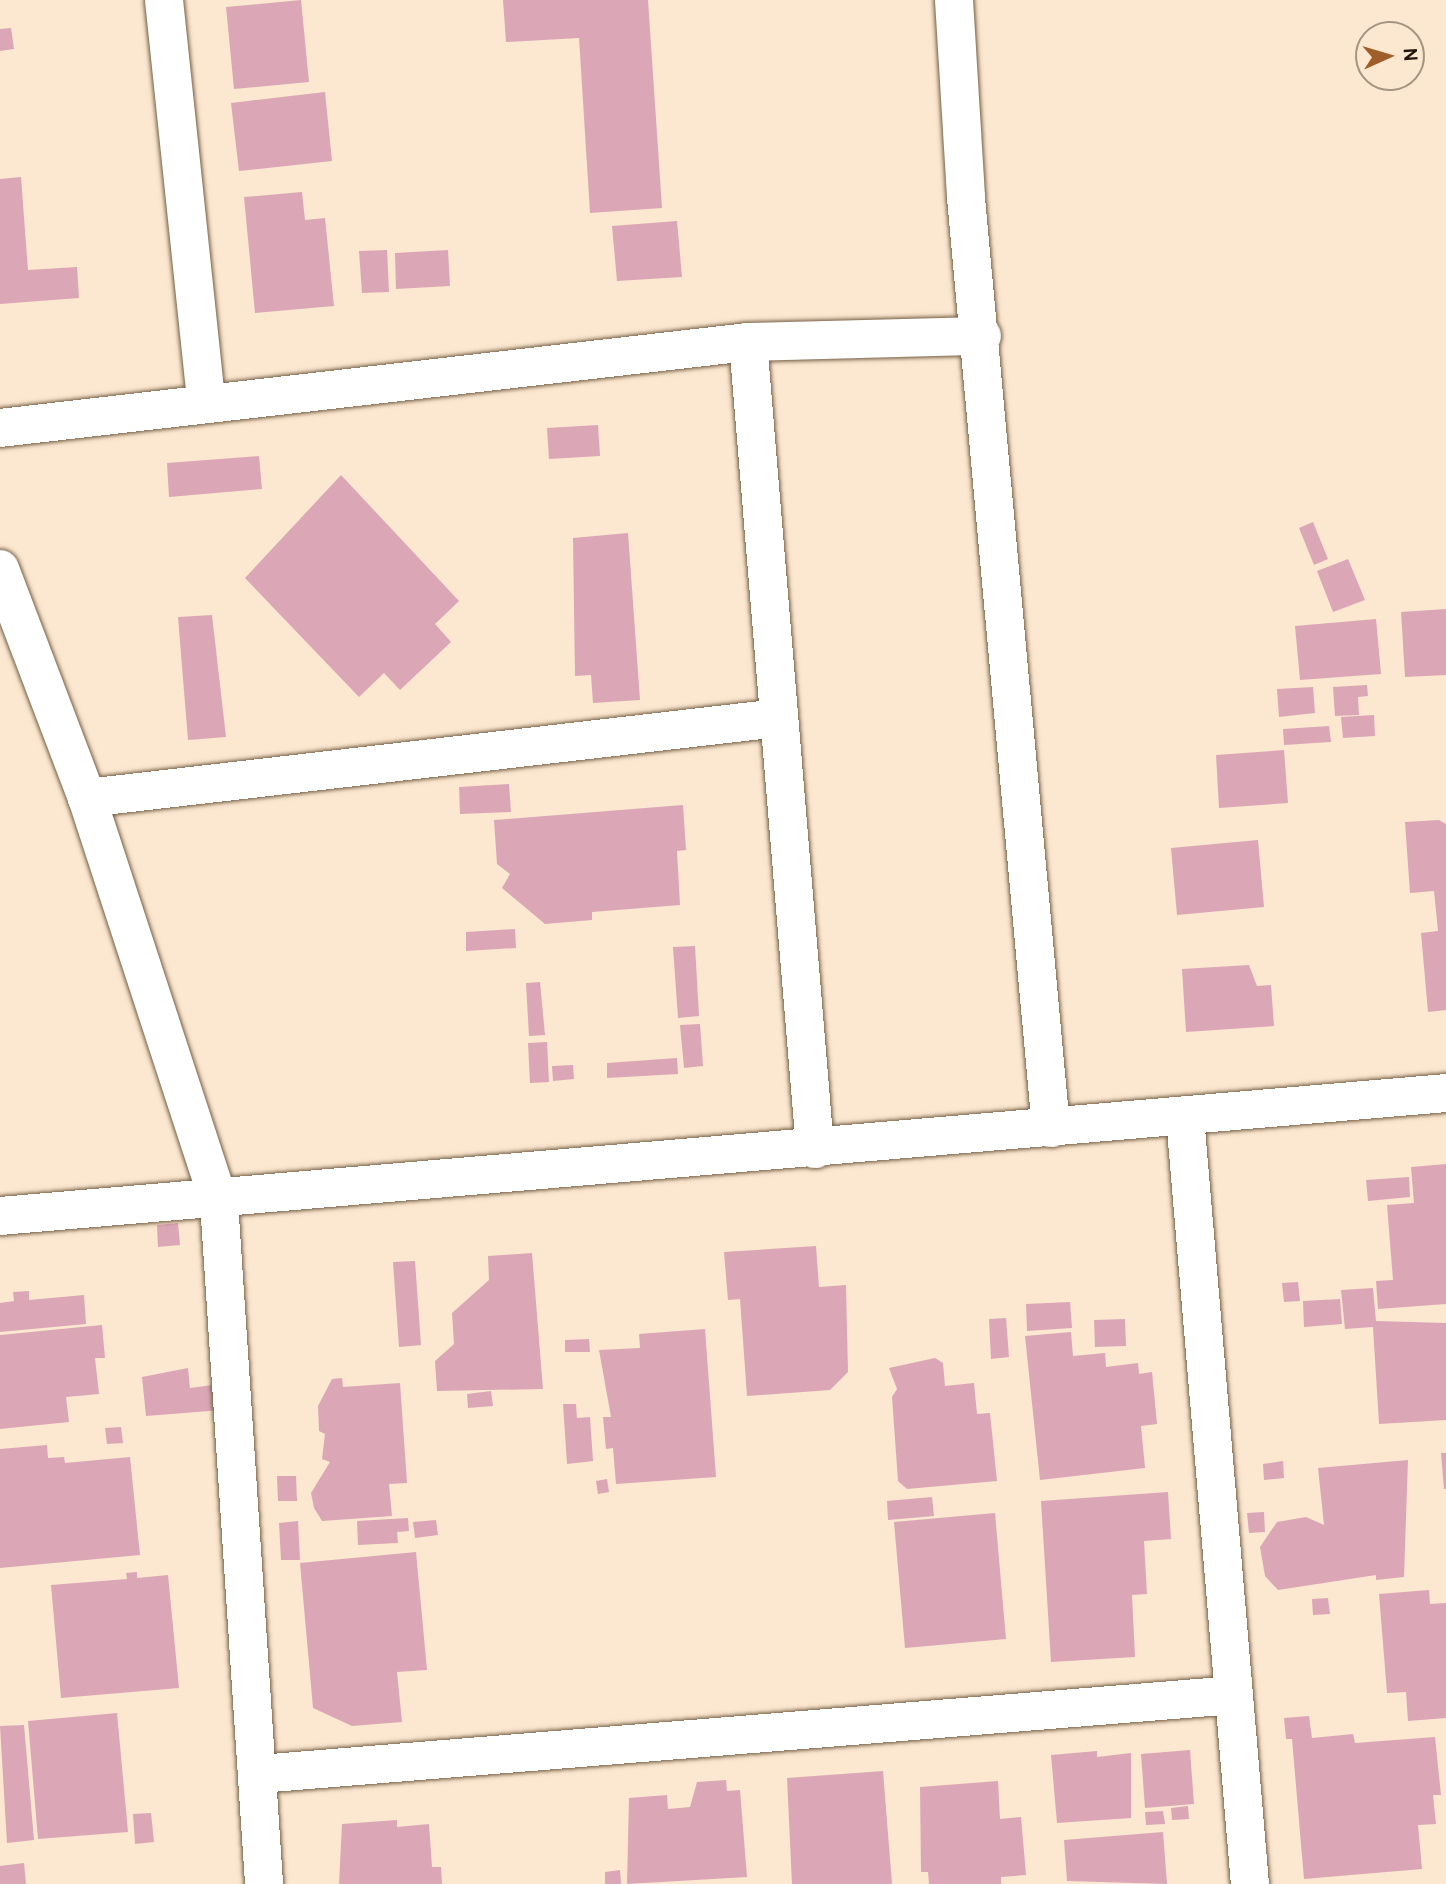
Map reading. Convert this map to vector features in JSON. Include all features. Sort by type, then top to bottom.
[{"type":"street","points":[[164,0],[206,401]]},
{"type":"street","points":[[954,0],[965,198],[982,335],[1051,1128]]},
{"type":"street","points":[[0,428],[206,401],[748,342],[982,335]]},
{"type":"street","points":[[748,342],[815,1149]]},
{"type":"street","points":[[0,569],[87,798],[219,1202],[264,1884]]},
{"type":"street","points":[[87,798],[779,718]]},
{"type":"street","points":[[0,1216],[219,1202],[1446,1094]]},
{"type":"street","points":[[1185,1117],[1250,1884]]},
{"type":"street","points":[[258,1774],[1234,1695]]},
{"type":"building","points":[[301,0],[309,82],[234,89],[226,7]]},
{"type":"building","points":[[503,0],[648,0],[662,208],[590,213],[579,38],[506,42]]},
{"type":"building","points":[[11,28],[14,49],[0,51],[0,29]]},
{"type":"building","points":[[325,92],[332,161],[239,171],[231,103]]},
{"type":"building","points":[[21,177],[28,270],[77,267],[79,298],[0,304],[0,179]]},
{"type":"building","points":[[302,192],[305,220],[325,218],[334,306],[255,313],[244,197]]},
{"type":"building","points":[[677,221],[682,277],[617,281],[612,226]]},
{"type":"building","points":[[387,250],[389,292],[362,293],[359,251]]},
{"type":"building","points":[[448,250],[450,286],[396,289],[395,253]]},
{"type":"building","points":[[598,425],[600,456],[549,459],[547,428]]},
{"type":"building","points":[[259,456],[262,489],[169,497],[167,463]]},
{"type":"building","points":[[341,475],[459,601],[435,624],[451,642],[400,690],[384,673],[359,697],[245,578]]},
{"type":"building","points":[[1313,522],[1328,559],[1314,565],[1299,528]]},
{"type":"building","points":[[628,533],[640,700],[593,703],[591,675],[575,676],[573,538]]},
{"type":"building","points":[[1348,559],[1365,600],[1333,612],[1317,571]]},
{"type":"building","points":[[1446,609],[1446,675],[1405,677],[1401,612]]},
{"type":"building","points":[[212,615],[226,737],[188,740],[178,617]]},
{"type":"building","points":[[1376,619],[1381,674],[1300,680],[1295,626]]},
{"type":"building","points":[[1367,685],[1368,696],[1358,697],[1359,715],[1335,716],[1333,687]]},
{"type":"building","points":[[1313,687],[1315,713],[1279,717],[1277,689]]},
{"type":"building","points":[[1374,715],[1375,736],[1343,738],[1341,717]]},
{"type":"building","points":[[1329,726],[1331,742],[1284,745],[1283,729]]},
{"type":"building","points":[[1284,750],[1288,803],[1219,808],[1216,755]]},
{"type":"building","points":[[509,784],[511,812],[460,814],[459,787]]},
{"type":"building","points":[[683,805],[686,850],[677,851],[680,905],[592,912],[592,920],[545,924],[502,888],[510,874],[497,864],[494,820]]},
{"type":"building","points":[[1439,820],[1446,824],[1446,1010],[1428,1012],[1421,933],[1438,931],[1434,891],[1410,893],[1405,822]]},
{"type":"building","points":[[1258,840],[1264,907],[1177,915],[1171,848]]},
{"type":"building","points":[[515,929],[516,948],[466,951],[466,932]]},
{"type":"building","points":[[695,946],[699,1016],[678,1018],[673,947]]},
{"type":"building","points":[[1249,965],[1257,986],[1271,985],[1274,1026],[1186,1032],[1182,969]]},
{"type":"building","points":[[540,982],[545,1035],[529,1036],[526,983]]},
{"type":"building","points":[[700,1024],[703,1066],[684,1068],[680,1025]]},
{"type":"building","points":[[547,1042],[549,1082],[530,1083],[528,1043]]},
{"type":"building","points":[[677,1058],[678,1074],[607,1078],[607,1063]]},
{"type":"building","points":[[573,1065],[574,1079],[553,1081],[552,1066]]},
{"type":"building","points":[[1446,1164],[1446,1304],[1378,1309],[1376,1281],[1393,1280],[1387,1205],[1414,1203],[1411,1167]]},
{"type":"building","points":[[1409,1177],[1410,1197],[1368,1201],[1366,1180]]},
{"type":"building","points":[[178,1223],[180,1245],[158,1247],[157,1225]]},
{"type":"building","points":[[816,1246],[819,1287],[846,1285],[848,1372],[830,1390],[747,1396],[740,1299],[728,1300],[724,1252]]},
{"type":"building","points":[[532,1253],[543,1389],[437,1391],[435,1361],[454,1344],[452,1313],[489,1280],[488,1256]]},
{"type":"building","points":[[415,1261],[421,1345],[399,1347],[393,1262]]},
{"type":"building","points":[[1298,1282],[1300,1301],[1284,1302],[1282,1283]]},
{"type":"building","points":[[1373,1288],[1376,1321],[1446,1323],[1446,1420],[1379,1424],[1373,1327],[1345,1329],[1341,1290]]},
{"type":"building","points":[[29,1291],[29,1300],[84,1295],[86,1324],[0,1332],[0,1303],[14,1301],[13,1292]]},
{"type":"building","points":[[1340,1299],[1342,1324],[1304,1327],[1303,1301]]},
{"type":"building","points":[[1070,1302],[1072,1328],[1027,1331],[1026,1304]]},
{"type":"building","points":[[1006,1318],[1009,1357],[991,1359],[989,1319]]},
{"type":"building","points":[[1125,1319],[1126,1346],[1095,1347],[1094,1320]]},
{"type":"building","points":[[102,1325],[105,1358],[95,1358],[99,1394],[66,1397],[69,1422],[0,1429],[0,1335]]},
{"type":"building","points":[[705,1329],[716,1477],[616,1484],[613,1448],[606,1449],[603,1417],[611,1417],[599,1350],[640,1348],[639,1334]]},
{"type":"building","points":[[1071,1332],[1073,1356],[1105,1353],[1106,1367],[1138,1363],[1139,1374],[1152,1372],[1157,1424],[1141,1426],[1145,1468],[1040,1480],[1025,1336]]},
{"type":"building","points":[[589,1339],[590,1352],[565,1352],[565,1340]]},
{"type":"building","points":[[935,1358],[943,1363],[945,1386],[974,1383],[977,1414],[990,1413],[997,1481],[907,1489],[898,1481],[892,1397],[897,1389],[889,1368]]},
{"type":"building","points":[[188,1368],[190,1388],[220,1384],[222,1410],[146,1416],[142,1377]]},
{"type":"building","points":[[342,1378],[343,1387],[400,1383],[407,1483],[389,1484],[392,1516],[322,1521],[314,1508],[311,1493],[330,1462],[322,1459],[325,1434],[319,1431],[318,1406],[332,1379]]},
{"type":"building","points":[[491,1391],[493,1406],[468,1408],[467,1394]]},
{"type":"building","points":[[563,1404],[576,1404],[577,1418],[590,1417],[593,1461],[567,1464]]},
{"type":"building","points":[[121,1427],[123,1443],[107,1444],[105,1428]]},
{"type":"building","points":[[47,1445],[48,1458],[64,1457],[65,1463],[130,1457],[140,1555],[0,1568],[0,1449]]},
{"type":"building","points":[[1441,1453],[1446,1453],[1446,1489],[1444,1489]]},
{"type":"building","points":[[1408,1460],[1404,1577],[1376,1580],[1376,1575],[1278,1590],[1265,1576],[1260,1547],[1277,1522],[1306,1517],[1324,1525],[1318,1468]]},
{"type":"building","points":[[1283,1461],[1284,1478],[1264,1480],[1263,1464]]},
{"type":"building","points":[[277,1476],[296,1476],[297,1501],[278,1501]]},
{"type":"building","points":[[607,1479],[609,1492],[598,1494],[596,1481]]},
{"type":"building","points":[[1168,1492],[1171,1539],[1144,1541],[1147,1594],[1132,1595],[1135,1657],[1051,1662],[1041,1501]]},
{"type":"building","points":[[932,1497],[934,1516],[888,1520],[887,1501]]},
{"type":"building","points":[[1264,1512],[1265,1532],[1249,1533],[1247,1513]]},
{"type":"building","points":[[995,1513],[1006,1639],[905,1648],[894,1522]]},
{"type":"building","points":[[408,1518],[409,1531],[397,1532],[398,1543],[358,1545],[357,1521]]},
{"type":"building","points":[[436,1520],[438,1535],[415,1538],[413,1522]]},
{"type":"building","points":[[298,1521],[300,1560],[281,1560],[279,1523]]},
{"type":"building","points":[[416,1552],[427,1670],[397,1672],[402,1722],[352,1726],[313,1708],[300,1563]]},
{"type":"building","points":[[137,1572],[137,1578],[168,1575],[179,1688],[61,1698],[51,1585],[127,1579],[126,1573]]},
{"type":"building","points":[[1429,1590],[1430,1604],[1446,1603],[1446,1718],[1408,1721],[1406,1692],[1387,1693],[1379,1594]]},
{"type":"building","points":[[1328,1598],[1330,1614],[1313,1615],[1312,1599]]},
{"type":"building","points":[[117,1713],[128,1832],[38,1839],[28,1721]]},
{"type":"building","points":[[1309,1716],[1312,1738],[1353,1734],[1355,1743],[1435,1737],[1441,1795],[1433,1795],[1436,1824],[1418,1825],[1422,1869],[1304,1879],[1292,1739],[1286,1739],[1284,1718]]},
{"type":"building","points":[[24,1725],[34,1840],[7,1843],[0,1726]]},
{"type":"building","points":[[1190,1750],[1194,1804],[1145,1808],[1141,1754]]},
{"type":"building","points":[[1097,1751],[1097,1757],[1131,1753],[1131,1818],[1057,1823],[1051,1755]]},
{"type":"building","points":[[883,1771],[892,1884],[792,1884],[787,1778]]},
{"type":"building","points":[[726,1780],[727,1791],[740,1790],[747,1877],[627,1884],[629,1798],[667,1795],[668,1809],[690,1807],[697,1782]]},
{"type":"building","points":[[998,1781],[1000,1819],[1021,1817],[1026,1875],[1001,1877],[1001,1884],[929,1884],[928,1872],[921,1872],[920,1787]]},
{"type":"building","points":[[1188,1806],[1189,1819],[1172,1820],[1171,1808]]},
{"type":"building","points":[[1163,1811],[1165,1824],[1146,1825],[1145,1812]]},
{"type":"building","points":[[151,1813],[154,1842],[135,1844],[133,1814]]},
{"type":"building","points":[[397,1820],[397,1827],[429,1824],[432,1867],[441,1867],[442,1884],[339,1884],[342,1824]]},
{"type":"building","points":[[1163,1832],[1167,1884],[1067,1881],[1064,1840]]},
{"type":"building","points":[[24,1863],[26,1884],[0,1884],[0,1866]]},
{"type":"building","points":[[620,1870],[621,1884],[605,1884],[605,1872]]}]
